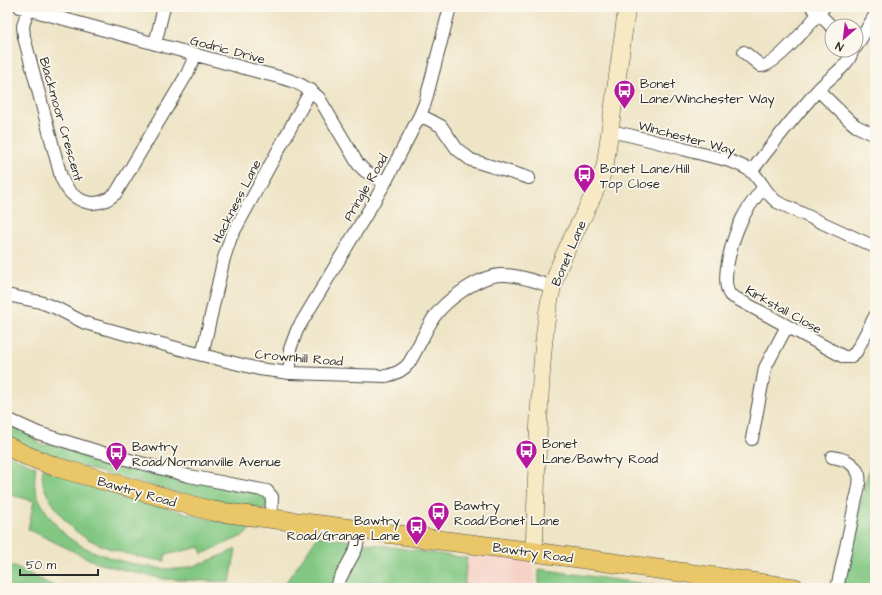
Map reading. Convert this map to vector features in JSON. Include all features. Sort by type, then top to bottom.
[{"type":"main road","name":"Bonet Lane","points":[[534,552],[544,332],[553,287],[564,256],[600,180],[605,166],[627,7]]},
{"type":"main road","name":"Bawtry Road","points":[[7,446],[25,455],[56,466],[212,511],[271,520],[534,552],[795,588]]},
{"type":"street","points":[[155,44],[164,7]]},
{"type":"street","name":"Pringle Road","points":[[290,372],[290,349],[297,330],[385,183],[420,116],[450,7]]},
{"type":"street","name":"Godric Drive","points":[[24,8],[288,79],[301,84],[311,90],[323,105],[358,164],[365,171],[385,183]]},
{"type":"street","name":"Blackmoor Crescent","points":[[24,8],[24,37],[61,177],[67,190],[72,195],[87,202],[103,202],[116,194],[187,74],[196,54]]},
{"type":"street","points":[[744,52],[761,66],[768,65],[782,53],[818,9],[825,18]]},
{"type":"street","points":[[864,32],[875,15]]},
{"type":"street","points":[[751,172],[780,134],[818,90],[848,62],[850,58]]},
{"type":"street","name":"Hackness Lane","points":[[202,355],[224,258],[231,237],[311,90]]},
{"type":"street","points":[[818,90],[850,122],[875,135]]},
{"type":"street","points":[[420,116],[441,126],[457,149],[470,160],[529,178]]},
{"type":"street","name":"Winchester Way","points":[[610,131],[654,141],[740,165],[751,172],[758,179],[763,188],[777,202],[875,248]]},
{"type":"street","name":"Kirkstall Close","points":[[763,188],[741,220],[731,250],[726,276],[726,288],[730,295],[844,357],[850,356],[856,352],[875,316]]},
{"type":"street","name":"Crownhill Road","points":[[7,295],[40,302],[85,323],[259,369],[290,372],[386,376],[395,374],[404,369],[410,363],[429,326],[443,307],[477,282],[489,276],[502,274],[516,276],[553,287]]},
{"type":"street","points":[[752,439],[765,368],[787,326]]},
{"type":"street","points":[[7,418],[38,433],[100,452],[188,476],[267,491],[272,497],[271,520]]},
{"type":"street","points":[[832,456],[847,460],[854,467],[859,476],[852,523],[837,588]]},
{"type":"street","points":[[335,588],[356,549],[360,530]]},
{"type":"shaded area","points":[[467,543],[534,552],[533,588],[464,588]]},
{"type":"green space","points":[[7,422],[31,434],[43,446],[51,443],[259,493],[266,497],[269,507],[263,509],[235,507],[195,498],[71,464],[7,438]]},
{"type":"green space","points":[[875,444],[875,588],[842,585],[871,460]]},
{"type":"green space","points":[[7,454],[36,467],[35,488],[40,502],[53,522],[69,538],[79,545],[120,561],[164,569],[191,567],[236,549],[230,582],[164,579],[97,563],[28,529],[34,501],[7,494]]},
{"type":"green space","points":[[43,468],[178,511],[221,522],[252,526],[245,535],[202,554],[200,547],[165,555],[165,561],[128,554],[103,546],[80,534],[69,525],[47,494],[42,479]]},
{"type":"green space","points":[[318,536],[467,558],[464,588],[282,588]]},
{"type":"green space","points":[[7,564],[13,566],[58,588],[7,588]]},
{"type":"green space","points":[[539,569],[673,588],[539,588]]},
{"type":"place","name":"Bonet Lane/Winchester Way","points":[[624,110]]},
{"type":"place","name":"Bonet Lane/Hill Top Close","points":[[584,194]]},
{"type":"place","name":"Bonet Lane/Bawtry Road","points":[[527,470]]},
{"type":"place","name":"Bawtry Road/Normanville Avenue","points":[[117,472]]},
{"type":"place","name":"Bawtry Road/Bonet Lane","points":[[439,532]]},
{"type":"place","name":"Bawtry Road/Grange Lane","points":[[416,546]]}]
